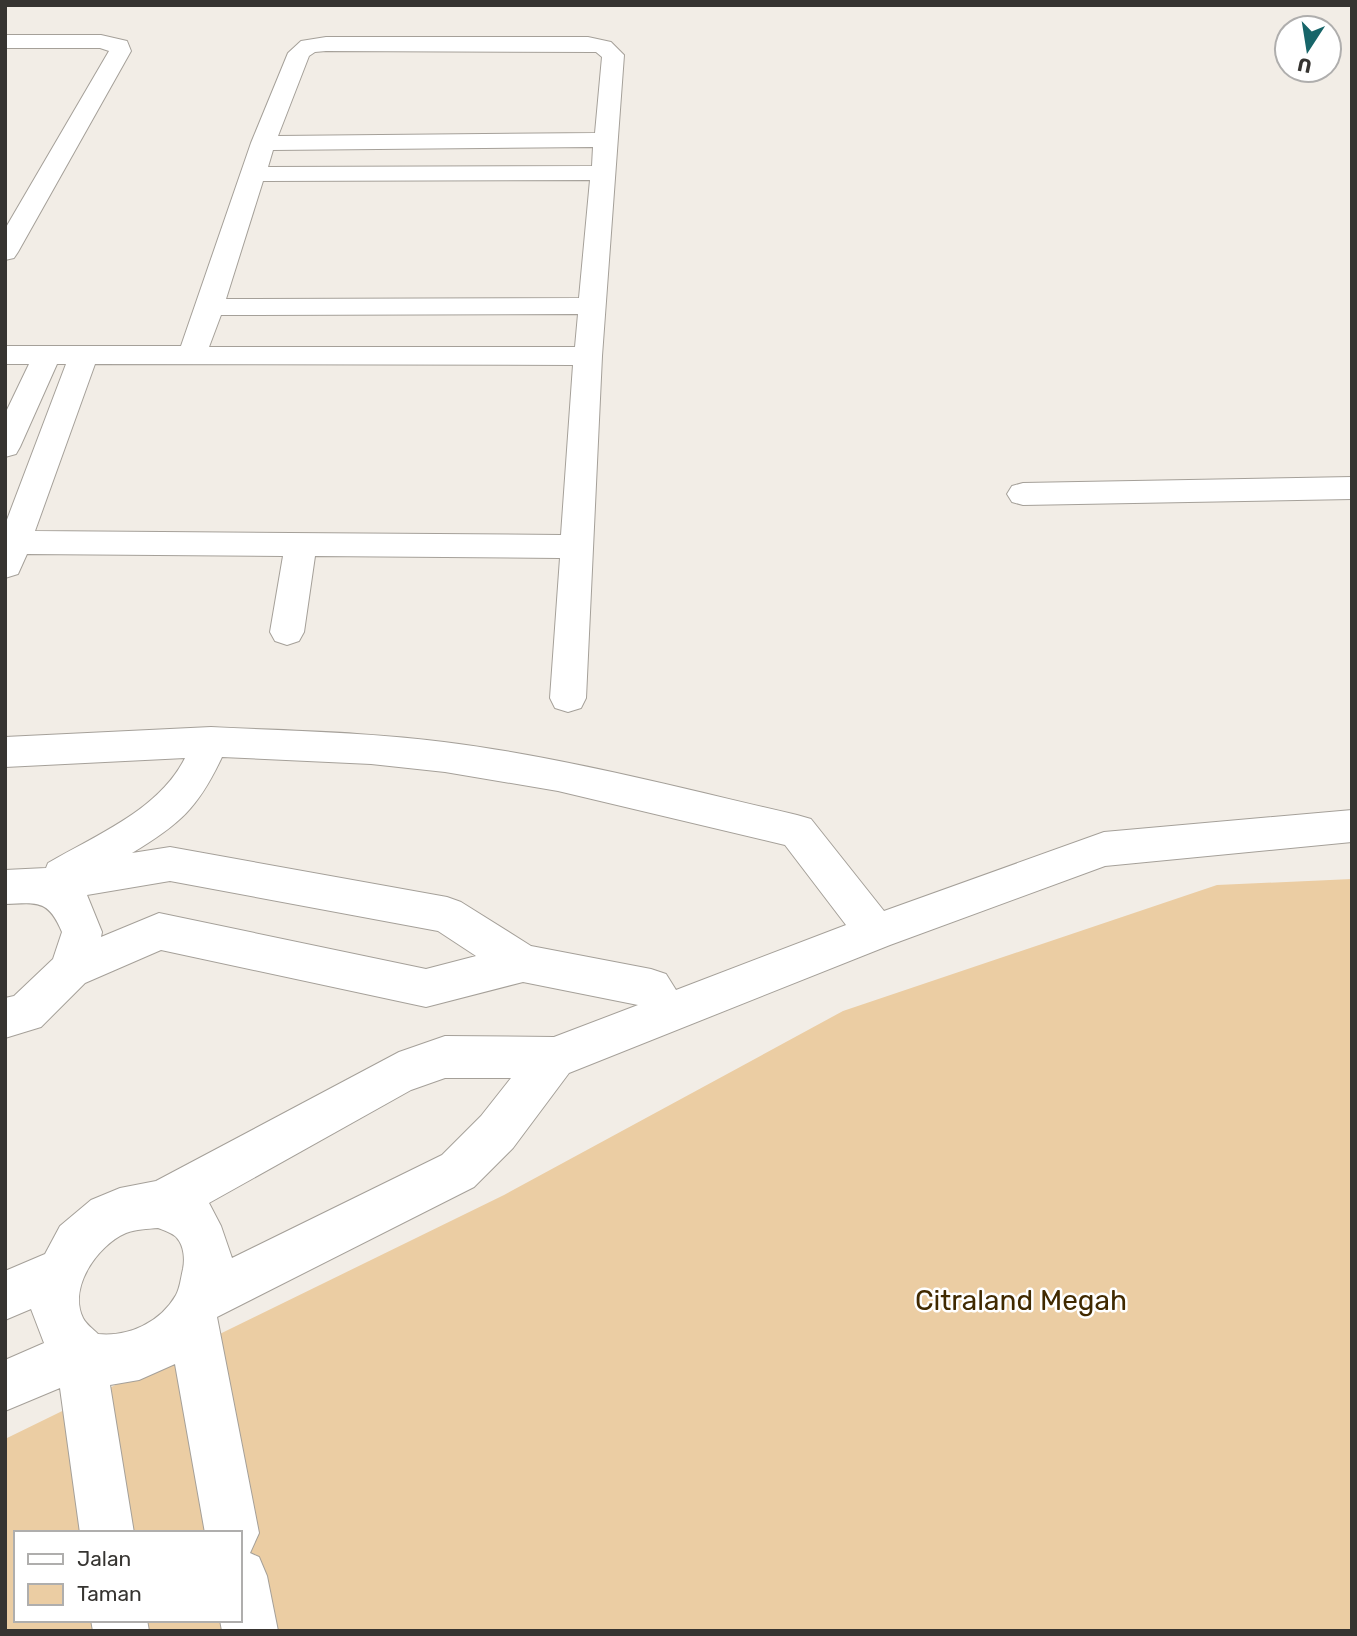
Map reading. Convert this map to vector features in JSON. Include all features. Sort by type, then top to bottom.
[{"type":"street","points":[[5,43],[101,41],[118,46],[120,51],[5,252]]},
{"type":"street","points":[[192,354],[264,143],[299,53],[309,46],[326,44],[587,44],[603,47],[613,55],[587,356],[568,698]]},
{"type":"street","points":[[264,143],[605,140]]},
{"type":"street","points":[[253,174],[602,173]]},
{"type":"street","points":[[210,307],[593,306]]},
{"type":"street","points":[[5,355],[587,356]]},
{"type":"street","points":[[5,447],[47,355]]},
{"type":"street","points":[[84,355],[8,551],[301,544],[576,547]]},
{"type":"street","points":[[1023,494],[1352,488]]},
{"type":"street","points":[[287,632],[301,544]]},
{"type":"street","points":[[46,885],[156,818],[191,783],[211,742]]},
{"type":"street","points":[[5,752],[211,742],[371,749],[446,757],[558,776],[797,831],[876,932]]},
{"type":"street","points":[[554,1058],[497,1132],[458,1171],[196,1308],[167,1341],[138,1358],[107,1361],[80,1353],[61,1332],[54,1303],[59,1272],[77,1242],[102,1219],[132,1206],[162,1204],[399,1073],[445,1057],[554,1058],[876,932],[1104,849],[1352,826]]},
{"type":"street","points":[[5,887],[46,885],[170,864],[447,915],[523,963],[651,988],[667,1014]]},
{"type":"street","points":[[46,885],[69,901],[82,932],[70,970]]},
{"type":"street","points":[[5,1018],[26,1013],[70,970],[159,931],[426,988],[523,963]]},
{"type":"street","points":[[162,1204],[194,1221],[209,1256],[196,1308],[232,1531]]},
{"type":"street","points":[[5,1296],[59,1272]]},
{"type":"street","points":[[5,1386],[80,1353]]},
{"type":"street","points":[[80,1353],[107,1531]]},
{"type":"street","points":[[242,1587],[250,1631]]},
{"type":"green space","name":"Citraland Megah","points":[[1352,879],[1352,1631],[5,1631],[5,1439],[504,1195],[843,1011],[1217,885]]}]
